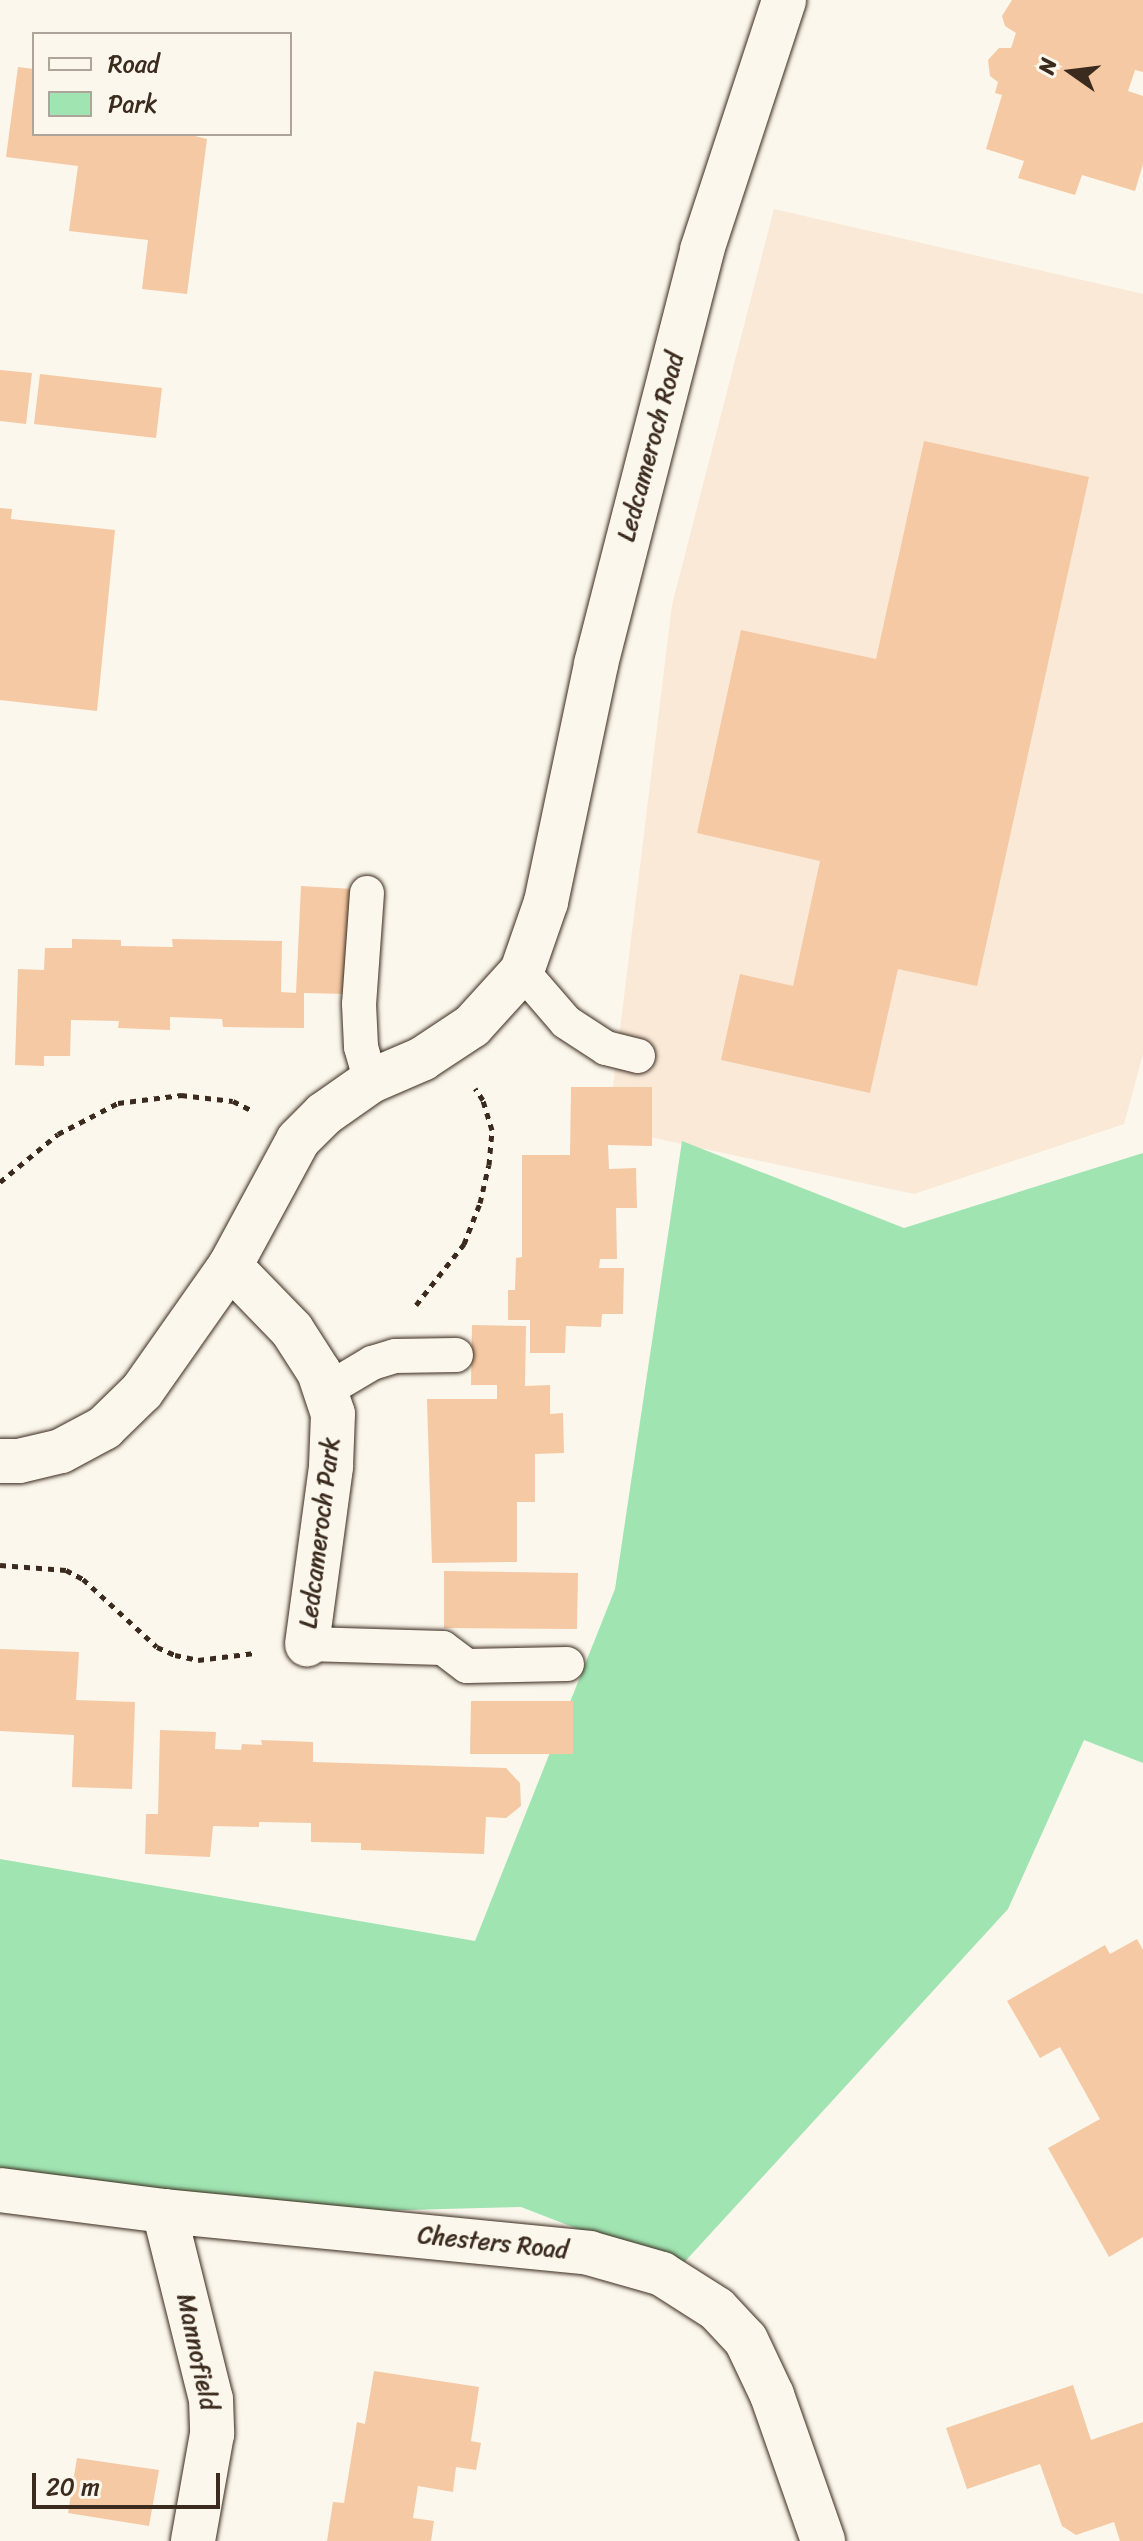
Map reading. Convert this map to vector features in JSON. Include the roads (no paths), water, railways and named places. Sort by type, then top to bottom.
[{"type":"street","name":"Ledcameroch Road","points":[[522,971],[546,902],[596,664],[702,250],[784,0]]},
{"type":"street","points":[[0,1461],[19,1461],[61,1451],[104,1428],[142,1391],[230,1266],[298,1140],[324,1114],[371,1081],[422,1059],[472,1026],[522,971]]},
{"type":"street","name":"Ledcameroch Park","points":[[230,1266],[292,1330],[319,1372],[333,1414],[331,1467],[307,1644]]},
{"type":"street","name":"Chesters Road","points":[[0,2190],[164,2211],[589,2253],[662,2274],[717,2309],[746,2340],[772,2395],[823,2541]]},
{"type":"street","name":"Mannofield","points":[[164,2211],[211,2399],[212,2434],[193,2541]]},
{"type":"lane","points":[[367,893],[359,1004],[361,1047],[371,1081]]},
{"type":"lane","points":[[522,971],[566,1022],[606,1048],[638,1056]]},
{"type":"lane","points":[[325,1391],[372,1363],[395,1356],[456,1355]]},
{"type":"lane","points":[[307,1644],[443,1648],[467,1666],[567,1664]]}]
